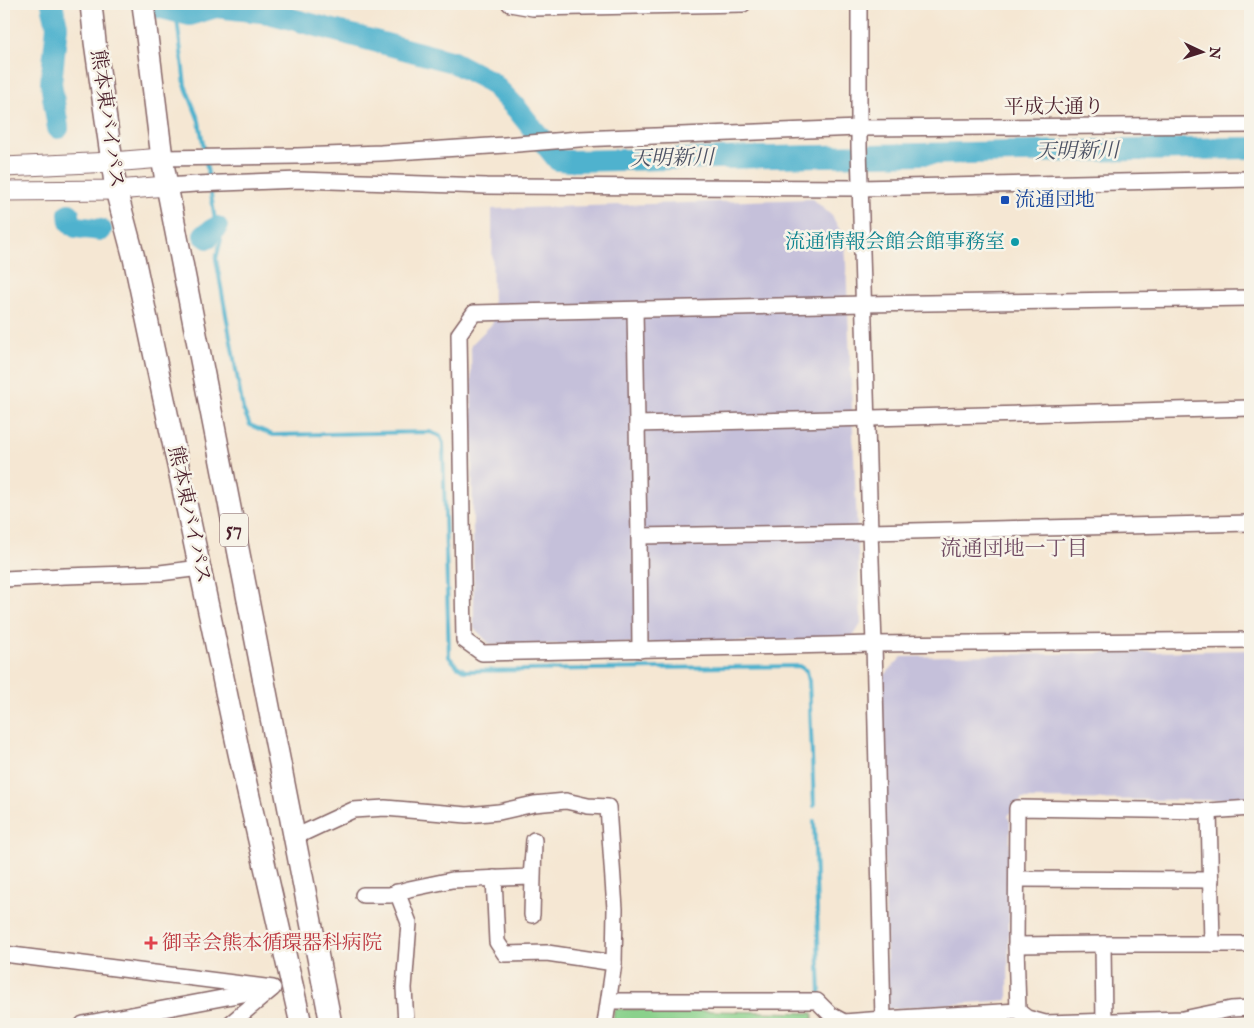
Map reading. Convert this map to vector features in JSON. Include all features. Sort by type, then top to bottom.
[{"type":"highway","name":"熊本東バイパス","points":[[91,4],[116,190],[134,258],[239,753],[301,1024]]},
{"type":"highway","name":"熊本東バイパス","points":[[143,4],[167,186],[331,1024]]},
{"type":"main road","points":[[4,167],[162,158]]},
{"type":"main road","points":[[4,191],[116,190],[167,186]]},
{"type":"street","points":[[510,4],[533,8],[743,4]]},
{"type":"street","points":[[859,4],[858,128],[874,644],[883,1019]]},
{"type":"street","name":"平成大通り","points":[[162,158],[381,153],[578,139],[858,128],[1250,125]]},
{"type":"street","points":[[167,186],[299,180],[486,186],[1250,179]]},
{"type":"street","points":[[1250,298],[474,313],[459,334],[464,640],[482,653],[874,644],[1250,640]]},
{"type":"street","points":[[635,310],[640,650]]},
{"type":"street","points":[[637,424],[1250,408]]},
{"type":"street","points":[[639,536],[1250,523]]},
{"type":"street","points":[[4,579],[160,574],[200,568]]},
{"type":"street","points":[[295,837],[353,810],[385,808],[467,815],[499,812],[534,804],[566,801],[588,806],[608,807],[615,909],[614,963],[605,1024]]},
{"type":"street","points":[[1024,1018],[1016,945],[1017,808],[1209,811],[1250,808]]},
{"type":"street","points":[[1209,811],[1212,944]]},
{"type":"street","points":[[364,895],[390,895],[452,880],[531,877],[534,840],[532,915]]},
{"type":"street","points":[[494,878],[497,942],[505,954],[547,953],[614,963]]},
{"type":"street","points":[[1017,879],[1211,880]]},
{"type":"street","points":[[397,892],[408,923],[404,988],[406,1024]]},
{"type":"street","points":[[1103,944],[1104,1023]]},
{"type":"street","points":[[1016,945],[1250,944]]},
{"type":"street","points":[[4,954],[273,988]]},
{"type":"street","points":[[83,1024],[273,988]]},
{"type":"street","points":[[240,1024],[231,1024],[273,988]]},
{"type":"street","points":[[609,1001],[817,1001],[831,1019],[844,1022],[883,1019],[1024,1018],[1045,1023],[1183,1022],[1231,1009],[1250,1008]]},
{"type":"shaded area","points":[[813,199],[832,216],[845,239],[861,624],[851,640],[491,645],[474,628],[471,345],[493,323],[492,209]]},
{"type":"shaded area","points":[[1250,650],[1250,798],[1211,800],[1022,799],[1008,816],[1010,822],[1008,1000],[888,1009],[880,680],[902,657]]},
{"type":"green space","points":[[614,1009],[813,1013],[813,1024],[613,1024]]},
{"type":"waterway","points":[[52,4],[57,26],[51,83],[58,128]]},
{"type":"waterway","name":"天明新川","points":[[145,4],[190,15],[216,7],[269,13],[453,62],[491,82],[517,109],[558,160],[1250,148]]},
{"type":"waterway","points":[[176,11],[185,85],[199,121],[205,155]]},
{"type":"waterway","points":[[206,162],[209,180]]},
{"type":"waterway","points":[[210,187],[215,220],[221,240],[216,259],[243,409],[250,425],[273,435],[430,432],[440,436],[443,443],[449,657],[457,666],[465,671],[799,666],[807,671],[809,681],[814,806]]},
{"type":"waterway","points":[[69,214],[70,222],[76,227],[101,230]]},
{"type":"waterway","points":[[204,235],[208,238],[210,231],[217,227]]},
{"type":"waterway","points":[[814,821],[820,996]]},
{"type":"place","name":"流通団地","points":[[1005,200]]},
{"type":"place","name":"流通情報会館会館事務室","points":[[1015,242]]},
{"type":"place","name":"御幸会熊本循環器科病院","points":[[151,943]]},
{"type":"district","name":"流通団地一丁目","points":[[1014,549]]}]
